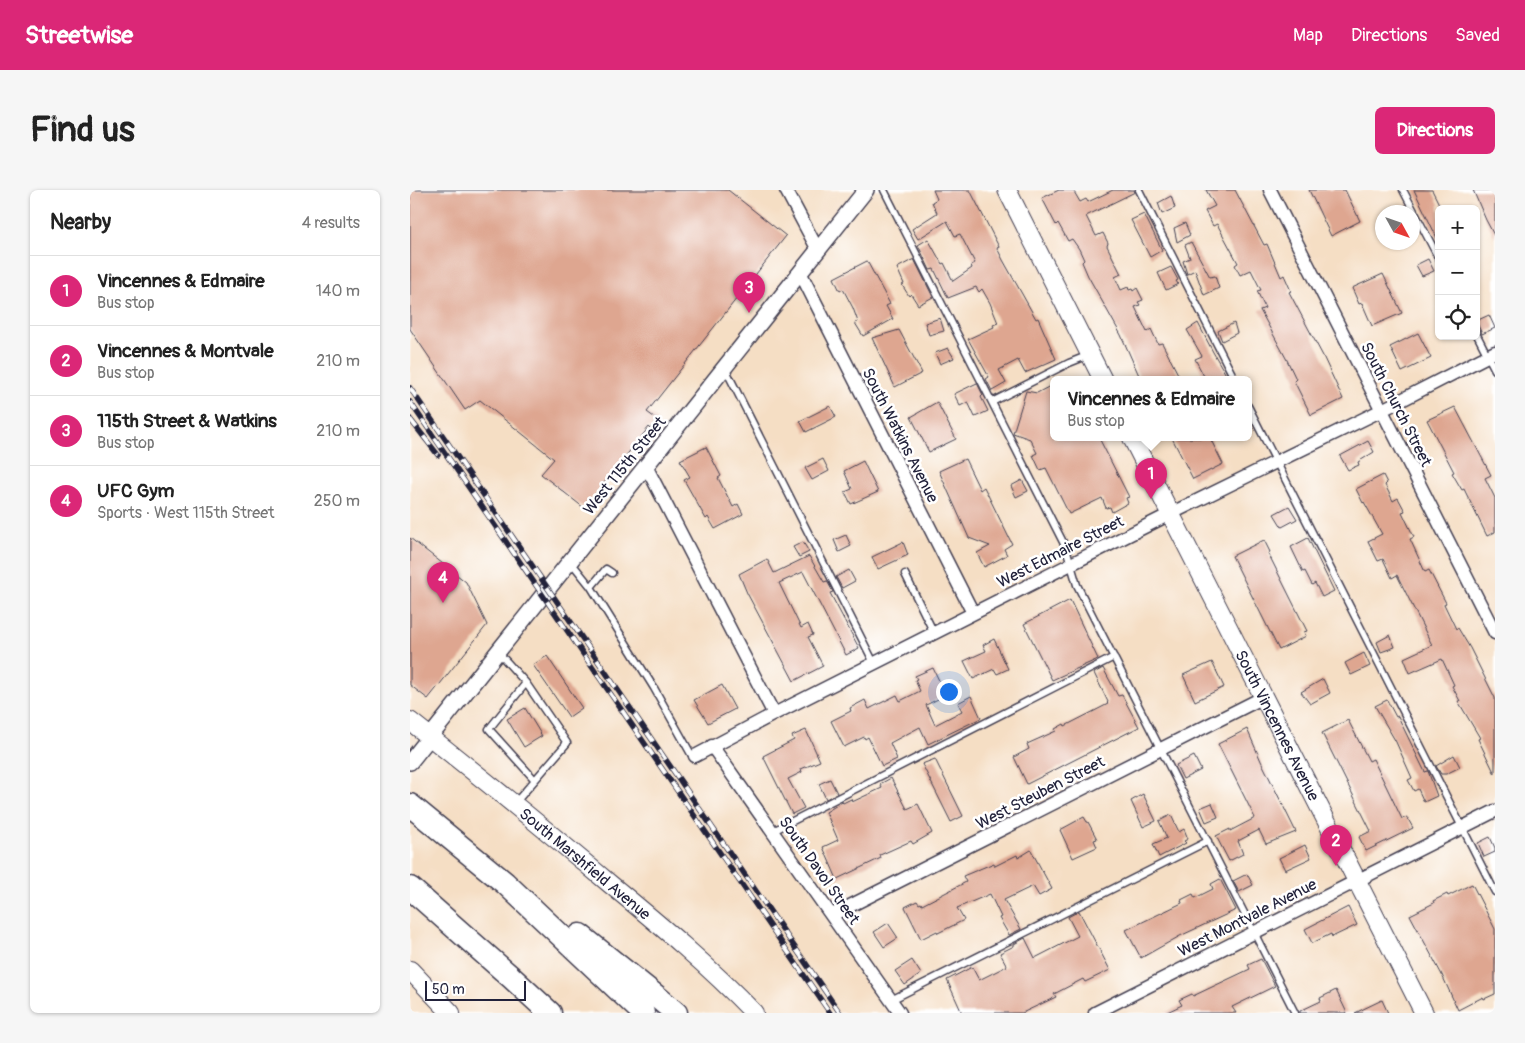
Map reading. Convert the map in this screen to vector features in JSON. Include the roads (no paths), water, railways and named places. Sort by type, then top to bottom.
[{"type":"highway","points":[[410,805],[505,883],[644,1013]]},
{"type":"highway","points":[[505,883],[587,940],[676,1013]]},
{"type":"highway","points":[[416,892],[529,1013]]},
{"type":"highway","points":[[416,892],[550,1013]]},
{"type":"main road","points":[[1007,190],[1101,376]]},
{"type":"main road","name":"South Vincennes Avenue","points":[[1134,441],[1424,1013]]},
{"type":"main road","name":"South Marshfield Avenue","points":[[410,721],[425,743],[514,804],[673,936],[754,1013]]},
{"type":"main road","points":[[410,970],[451,1013]]},
{"type":"street","points":[[786,190],[818,250]]},
{"type":"street","name":"West 115th Street","points":[[410,762],[866,190]]},
{"type":"street","name":"South Church Street","points":[[1270,190],[1495,632]]},
{"type":"street","name":"South Watkins Avenue","points":[[800,272],[973,613]]},
{"type":"street","name":"West Edmaire Street","points":[[695,756],[973,613],[1491,354]]},
{"type":"street","points":[[646,466],[774,714]]},
{"type":"street","name":"West Steuben Street","points":[[832,915],[1264,697]]},
{"type":"street","name":"South Davol Street","points":[[712,746],[900,1013]]},
{"type":"street","name":"West Montvale Avenue","points":[[1095,1013],[1495,811]]},
{"type":"lane","points":[[884,190],[1066,548],[1077,585],[1295,1013]]},
{"type":"lane","points":[[1139,190],[1233,376]]},
{"type":"lane","points":[[1404,190],[1435,251]]},
{"type":"lane","points":[[1480,339],[1491,354],[1495,370]]},
{"type":"lane","points":[[992,402],[1090,354]]},
{"type":"lane","points":[[725,367],[874,663]]},
{"type":"lane","points":[[1252,414],[1495,892]]},
{"type":"lane","points":[[570,561],[590,587],[654,688],[691,754],[695,756]]},
{"type":"lane","points":[[590,587],[606,569],[612,573]]},
{"type":"lane","points":[[905,574],[934,633]]},
{"type":"lane","points":[[498,652],[526,683],[567,743],[514,804]]},
{"type":"lane","points":[[773,831],[1114,657]]},
{"type":"lane","points":[[526,683],[489,729],[535,780]]},
{"type":"lane","points":[[891,1000],[1208,841]]},
{"type":"railway","points":[[410,388],[840,1013]]},
{"type":"railway","points":[[410,402],[830,1013]]},
{"type":"railway","points":[[410,419],[438,455]]},
{"type":"place","name":"115th Street & Watkins","points":[[749,313]]},
{"type":"place","name":"Vincennes & Edmaire","points":[[1151,499]]},
{"type":"place","name":"UFC Gym","points":[[443,603]]},
{"type":"place","name":"Vincennes & Montvale","points":[[1336,866]]}]
